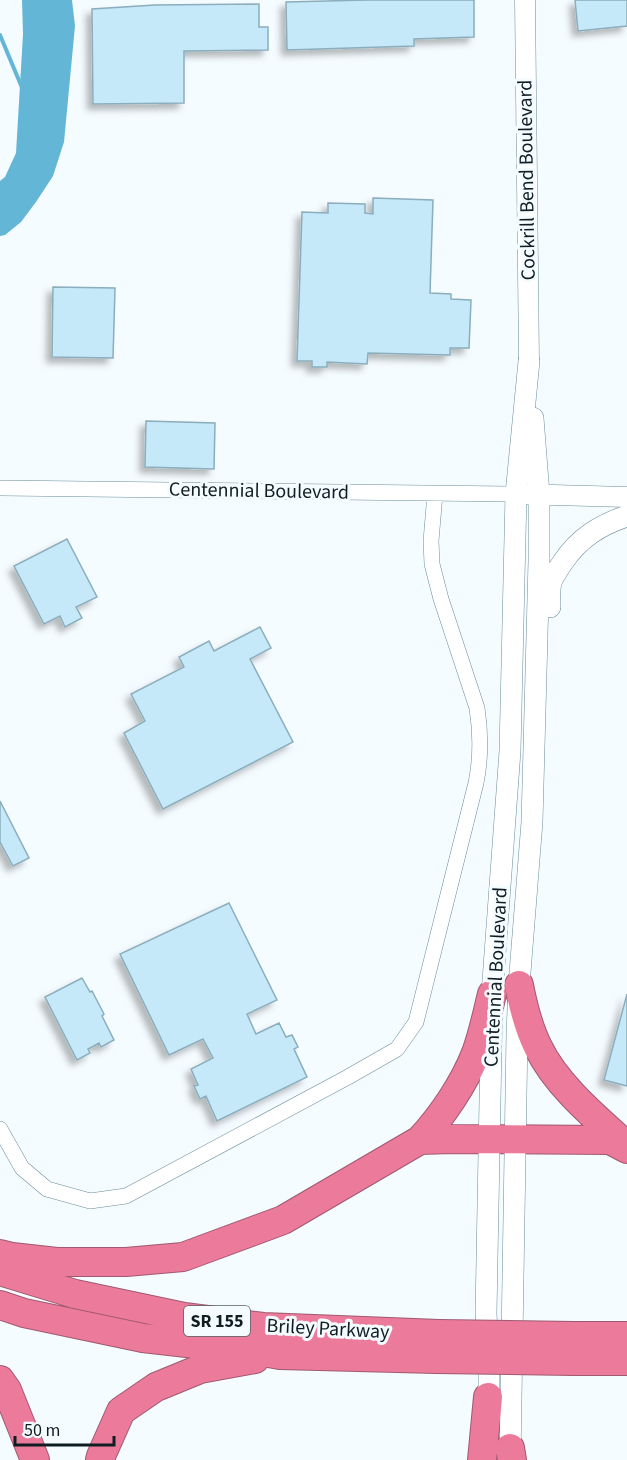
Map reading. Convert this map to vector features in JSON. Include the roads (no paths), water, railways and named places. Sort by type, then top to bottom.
[{"type":"highway","points":[[0,1254],[57,1262],[126,1262],[183,1257],[283,1220],[420,1140],[450,1102],[506,990],[526,1019],[538,1048],[558,1078],[627,1147]]},
{"type":"highway","points":[[420,1140],[610,1140],[627,1147]]},
{"type":"highway","name":"Briley Parkway","points":[[0,1271],[75,1294],[184,1317],[437,1346]]},
{"type":"highway","name":"Briley Parkway","points":[[0,1305],[24,1313],[143,1338],[280,1354],[437,1346],[573,1348],[627,1361]]},
{"type":"highway","name":"Briley Parkway","points":[[573,1348],[627,1336]]},
{"type":"highway","points":[[100,1460],[121,1411],[156,1387],[200,1369],[280,1354]]},
{"type":"highway","points":[[0,1380],[7,1390],[35,1460]]},
{"type":"highway","points":[[482,1460],[488,1397]]},
{"type":"main road","name":"Centennial Boulevard","points":[[505,1457],[503,1140],[510,751],[516,494],[530,361]]},
{"type":"main road","name":"Centennial Boulevard","points":[[506,990],[532,822],[539,494],[530,361]]},
{"type":"main road","points":[[532,822],[547,751],[551,584],[570,552],[582,539],[603,525],[627,516]]},
{"type":"main road","name":"Centennial Boulevard","points":[[503,1140],[486,1313],[488,1397],[505,1457]]},
{"type":"street","name":"Cockrill Bend Boulevard","points":[[525,0],[530,361]]},
{"type":"street","name":"Centennial Boulevard","points":[[3,488],[627,497]]},
{"type":"street","points":[[0,1129],[22,1168],[46,1189],[90,1201],[126,1196],[397,1049],[416,1022],[476,783],[481,747],[477,708],[441,599],[432,564],[431,541],[435,494]]},
{"type":"water","points":[[22,0],[72,0],[75,26],[64,142],[53,176],[21,222],[5,235],[0,236],[0,181],[5,177],[16,153],[23,34]]},
{"type":"waterway","points":[[0,35],[23,90]]}]
